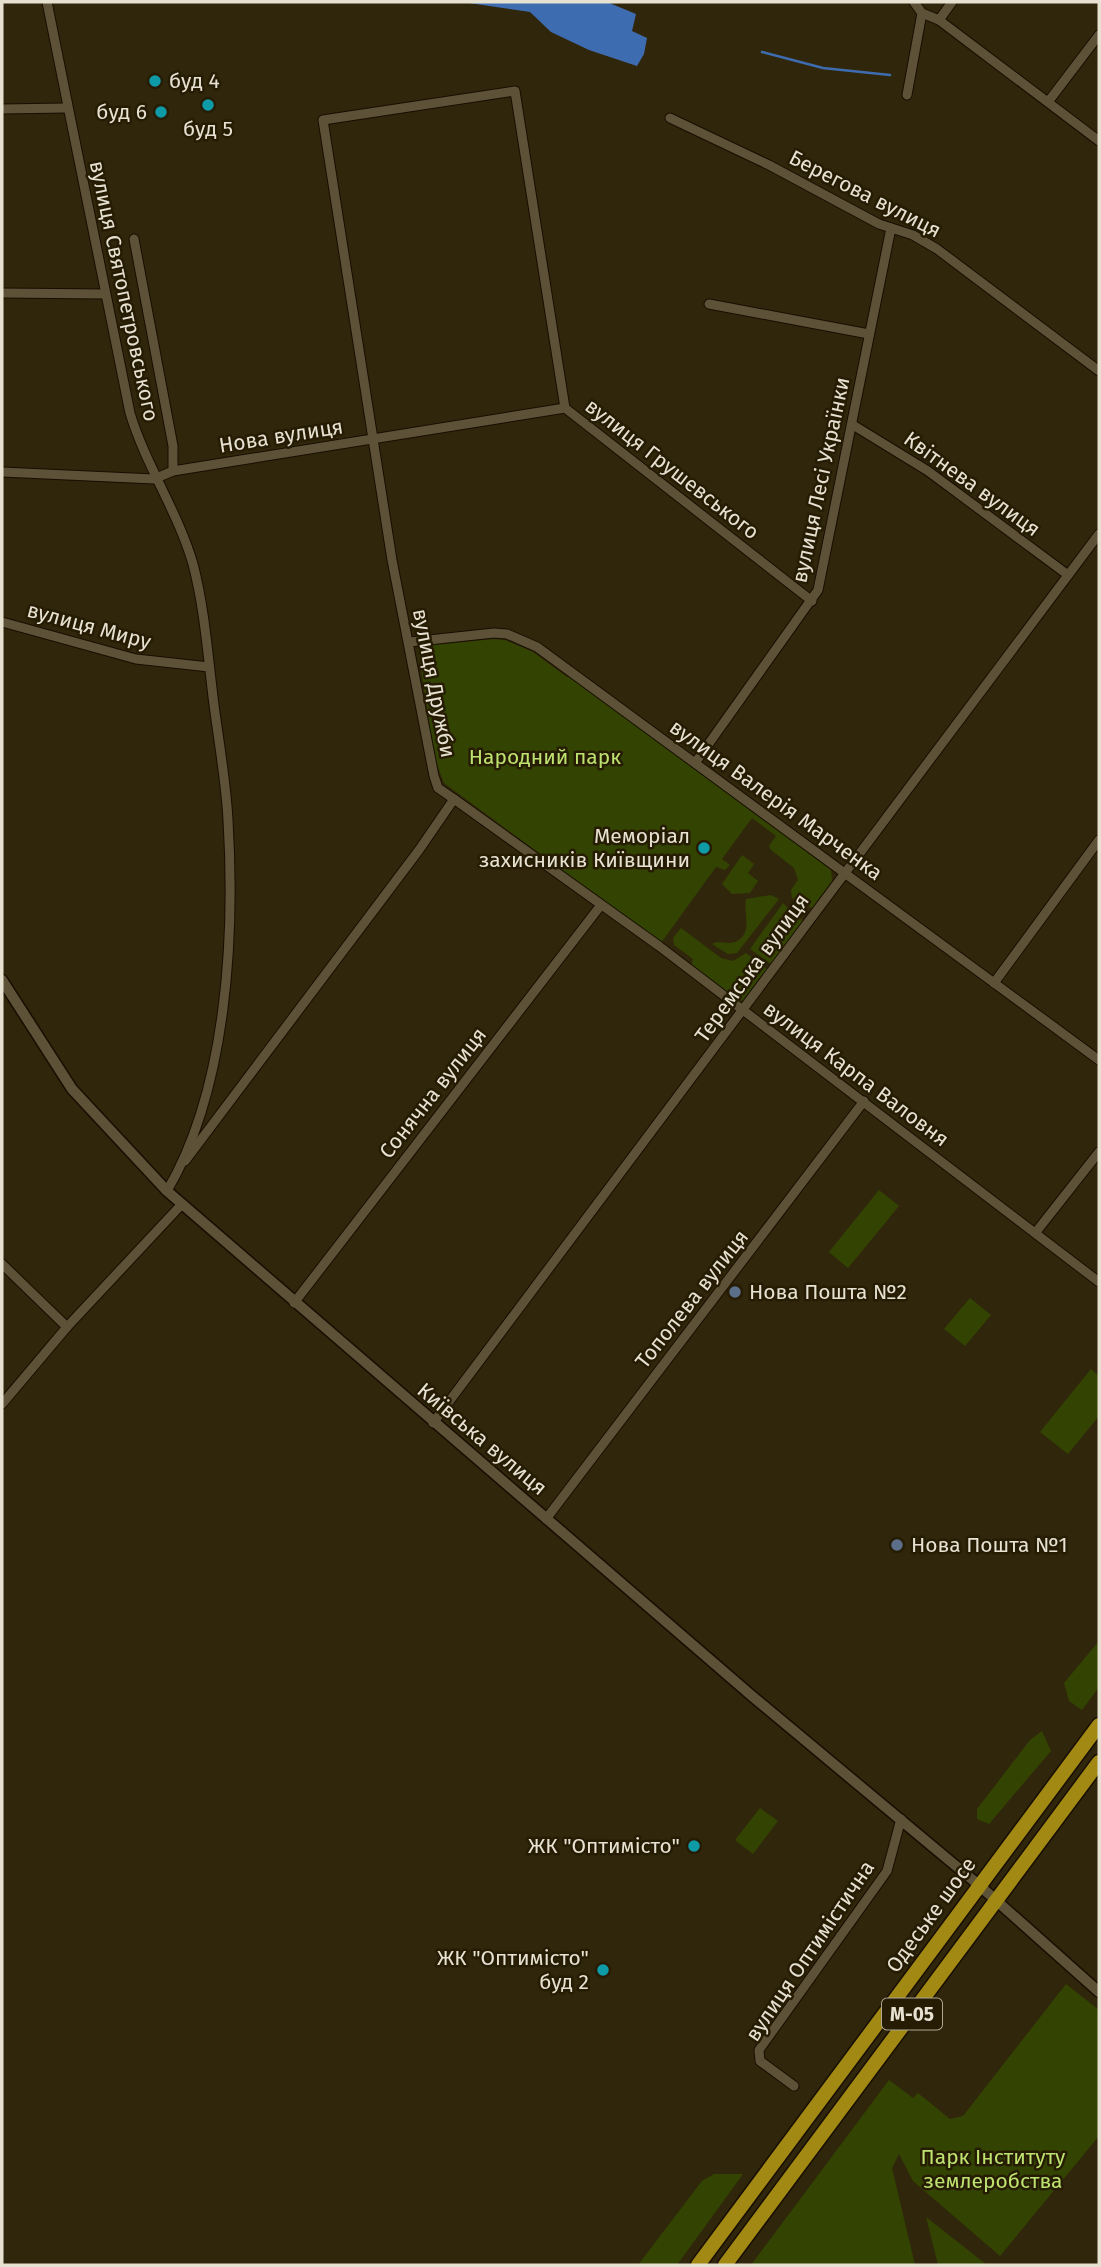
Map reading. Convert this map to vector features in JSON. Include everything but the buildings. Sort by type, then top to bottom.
[{"type":"highway","name":"Одеське шосе","points":[[698,2265],[1099,1725]]},
{"type":"highway","name":"Одеське шосе","points":[[725,2265],[1099,1762]]},
{"type":"street","name":"вулиця Святопетровського","points":[[47,2],[66,108],[131,413],[154,479],[192,561],[200,593],[228,820],[229,916],[220,1023],[211,1080],[184,1161]]},
{"type":"street","points":[[914,2],[922,13],[939,20],[1099,141]]},
{"type":"street","points":[[939,20],[953,2]]},
{"type":"street","points":[[907,95],[922,13]]},
{"type":"street","points":[[1048,102],[1099,35]]},
{"type":"street","name":"вулиця Грушевського","points":[[324,120],[515,91],[565,408],[811,601]]},
{"type":"street","points":[[2,109],[66,108]]},
{"type":"street","name":"Берегова вулиця","points":[[670,118],[937,249],[1099,371]]},
{"type":"street","name":"вулиця Дружби","points":[[324,120],[392,559],[434,776],[439,788],[454,799]]},
{"type":"street","name":"вулиця Лесі Українки","points":[[695,763],[701,751],[811,601],[821,579],[891,228]]},
{"type":"street","name":"вулиця Святопетровського","points":[[134,239],[173,446],[173,471]]},
{"type":"street","points":[[2,293],[105,295]]},
{"type":"street","points":[[709,304],[869,334]]},
{"type":"street","name":"Нова вулиця","points":[[2,472],[154,479],[173,471],[565,408]]},
{"type":"street","name":"Квітнева вулиця","points":[[853,425],[928,471],[1068,575]]},
{"type":"street","name":"Теремська вулиця","points":[[433,1423],[1099,534]]},
{"type":"street","name":"вулиця Миру","points":[[2,622],[136,659],[209,667]]},
{"type":"street","name":"вулиця Валерія Марченка","points":[[410,642],[494,633],[522,639],[578,674],[844,874],[1099,1060]]},
{"type":"street","points":[[167,1191],[184,1161],[454,799]]},
{"type":"street","name":"вулиця Карпа Валовня","points":[[454,799],[743,1010],[1099,1282]]},
{"type":"street","points":[[994,982],[1099,840]]},
{"type":"street","name":"Сонячна вулиця","points":[[294,1303],[601,905]]},
{"type":"street","name":"Київська вулиця","points":[[2,980],[72,1089],[167,1191],[433,1423],[997,1900],[1099,1992]]},
{"type":"street","name":"Тополева вулиця","points":[[546,1519],[864,1101]]},
{"type":"street","points":[[1036,1232],[1099,1152]]},
{"type":"street","points":[[3,1404],[67,1327],[182,1204]]},
{"type":"street","points":[[2,1264],[67,1327]]},
{"type":"street","name":"вулиця Оптимістична","points":[[794,2086],[760,2061],[759,2050],[887,1871],[901,1819]]},
{"type":"green space","name":"Народний парк","points":[[505,640],[533,652],[567,677],[575,678],[831,870],[832,881],[812,908],[792,898],[791,890],[798,880],[794,868],[771,850],[769,846],[776,836],[752,818],[722,859],[730,865],[725,870],[716,867],[661,943],[444,783],[435,760],[418,650],[421,646]]},
{"type":"green space","points":[[742,855],[754,864],[748,873],[758,881],[750,893],[732,894],[722,884]]},
{"type":"green space","points":[[771,895],[779,899],[737,953],[728,954],[712,944],[732,943],[741,938],[746,928],[746,899]]},
{"type":"green space","points":[[783,903],[803,921],[771,964],[750,949]]},
{"type":"green space","points":[[681,928],[721,958],[733,961],[746,953],[767,969],[745,1000],[738,1001],[691,966],[693,959],[674,945],[673,938]]},
{"type":"green space","points":[[879,1190],[899,1206],[848,1268],[829,1252]]},
{"type":"green space","points":[[970,1298],[991,1315],[965,1346],[944,1329]]},
{"type":"green space","points":[[1091,1369],[1099,1376],[1099,1416],[1068,1454],[1040,1432]]},
{"type":"green space","points":[[1099,1641],[1099,1687],[1082,1710],[1069,1701],[1064,1683]]},
{"type":"green space","points":[[1042,1731],[1051,1751],[989,1824],[977,1819],[977,1809],[1030,1740]]},
{"type":"green space","points":[[760,1808],[778,1821],[753,1854],[735,1840]]},
{"type":"green space","name":"Парк Інституту землеробства","points":[[1066,1984],[1099,2010],[1099,2136],[1000,2256],[913,2181],[899,2154],[892,2168],[915,2265],[751,2265],[889,2080],[913,2098],[918,2093],[950,2119],[963,2116]]},
{"type":"green space","points":[[714,2174],[743,2174],[677,2265],[638,2265],[702,2181]]},
{"type":"green space","points":[[926,2217],[987,2265],[938,2265]]},
{"type":"water","points":[[462,2],[607,2],[636,14],[632,31],[647,38],[644,54],[637,66],[589,50],[551,32],[530,12]]},
{"type":"waterway","points":[[762,52],[823,68],[890,75]]},
{"type":"place","name":"буд 4","points":[[155,81]]},
{"type":"place","name":"буд 5","points":[[208,105]]},
{"type":"place","name":"буд 6","points":[[161,112]]},
{"type":"place","name":"Меморіал захисників Київщини","points":[[704,848]]},
{"type":"place","name":"Нова Пошта №2","points":[[735,1292]]},
{"type":"place","name":"Нова Пошта №1","points":[[897,1545]]},
{"type":"place","name":"ЖК \"Оптимісто\"","points":[[694,1846]]},
{"type":"place","name":"ЖК \"Оптимісто\" буд 2","points":[[603,1970]]}]
